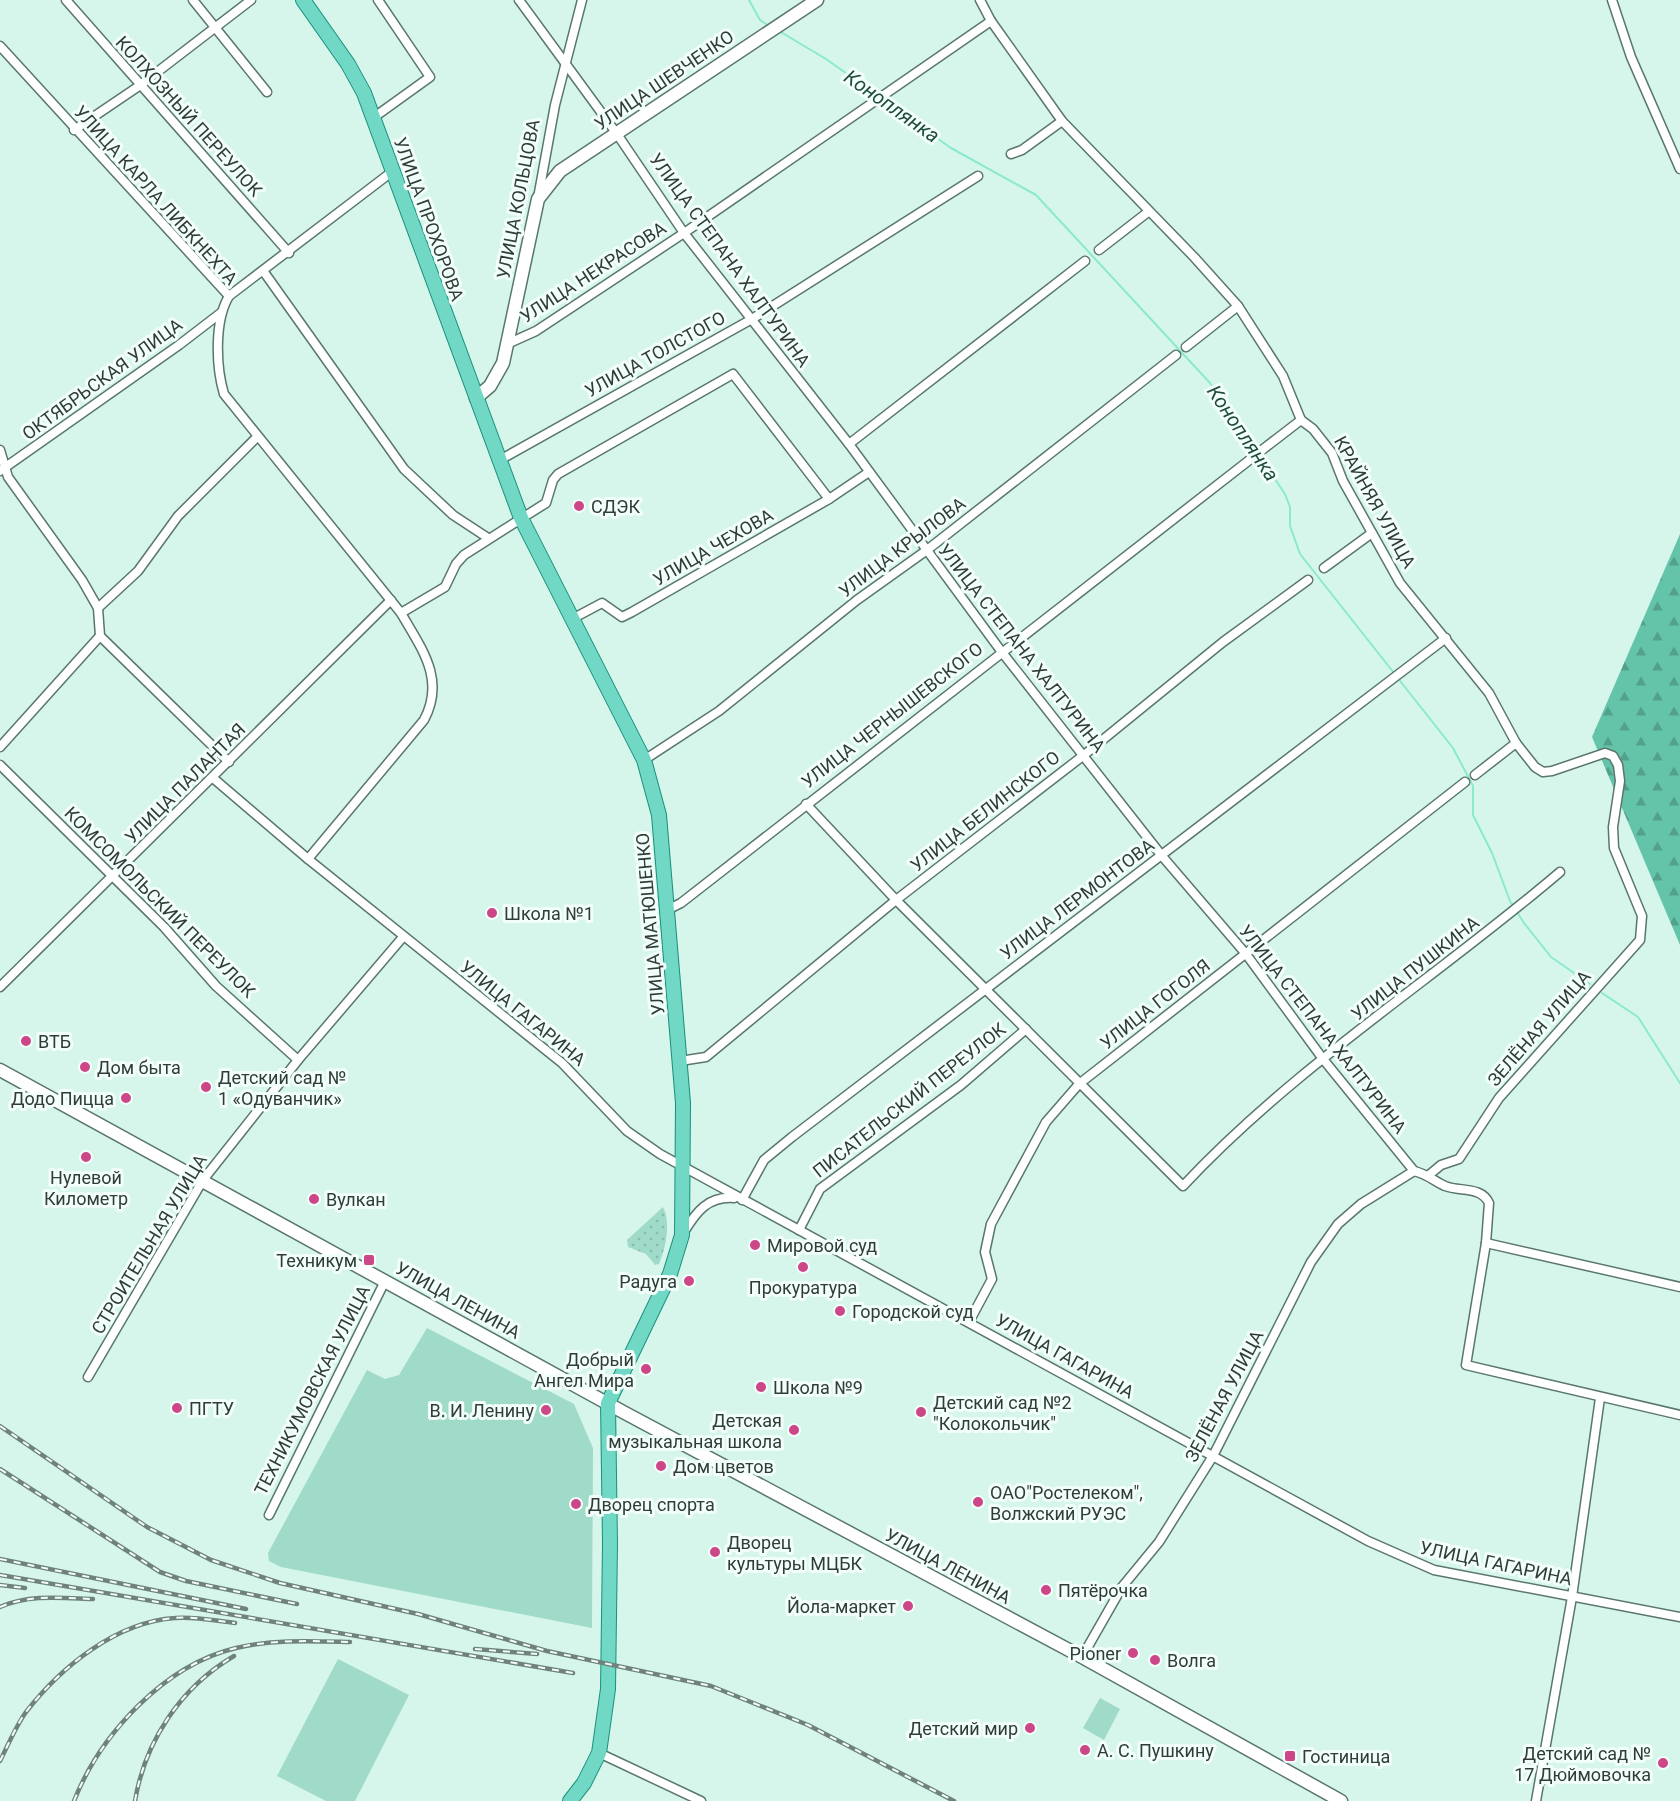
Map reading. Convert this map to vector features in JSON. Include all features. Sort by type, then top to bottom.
[{"type":"main road","name":"УЛИЦА ПРОХОРОВА","points":[[303,0],[348,64],[373,117],[498,461]]},
{"type":"main road","name":"УЛИЦА ШЕВЧЕНКО","points":[[538,199],[561,171],[817,0]]},
{"type":"main road","name":"УЛИЦА КОЛЬЦОВА","points":[[476,398],[497,376],[507,344],[538,199]]},
{"type":"main road","name":"УЛИЦА МАТЮШЕНКО","points":[[498,461],[521,518],[644,760],[659,815],[680,1061],[685,1168],[682,1235],[670,1274],[608,1403]]},
{"type":"main road","name":"УЛИЦА ЛЕНИНА","points":[[0,1070],[1341,1801]]},
{"type":"main road","points":[[570,1801],[585,1783],[600,1753],[609,1663],[608,1403]]},
{"type":"street","name":"КОЛХОЗНЫЙ ПЕРЕУЛОК","points":[[66,0],[289,252]]},
{"type":"street","points":[[193,0],[267,92]]},
{"type":"street","points":[[75,130],[140,86],[217,29],[251,0]]},
{"type":"street","points":[[373,117],[430,77],[378,0]]},
{"type":"street","name":"УЛИЦА СТЕПАНА ХАЛТУРИНА","points":[[519,0],[617,134],[684,233],[849,444],[1000,651],[1162,856],[1246,954],[1323,1059],[1414,1172]]},
{"type":"street","name":"УЛИЦА КОЛЬЦОВА","points":[[538,199],[582,0]]},
{"type":"street","name":"КРАЙНЯЯ УЛИЦА","points":[[980,0],[991,21],[1062,121],[1148,212],[1194,256],[1238,306],[1283,376],[1301,420],[1313,429],[1332,453],[1343,481],[1400,583],[1497,705],[1516,743],[1535,767],[1543,772],[1560,769],[1605,753],[1613,756],[1618,765],[1620,781],[1613,827],[1614,848],[1629,890]]},
{"type":"street","points":[[1612,0],[1631,57],[1680,169]]},
{"type":"street","name":"УЛИЦА НЕКРАСОВА","points":[[507,344],[536,331],[684,233],[991,21]]},
{"type":"street","name":"УЛИЦА КАРЛА ЛИБКНЕХТА","points":[[0,46],[230,296],[222,312],[221,385],[230,403],[400,613]]},
{"type":"street","points":[[1011,154],[1022,150],[1062,121]]},
{"type":"street","points":[[230,296],[393,171]]},
{"type":"street","name":"УЛИЦА ТОЛСТОГО","points":[[498,461],[752,319],[978,176]]},
{"type":"street","points":[[1099,250],[1148,212]]},
{"type":"street","points":[[849,444],[1085,261]]},
{"type":"street","name":"УЛИЦА КАРЛА ЛИБКНЕХТА","points":[[264,272],[404,469],[453,515],[488,538]]},
{"type":"street","points":[[1186,347],[1238,306]]},
{"type":"street","name":"ОКТЯБРЬСКАЯ УЛИЦА","points":[[3,469],[222,312]]},
{"type":"street","name":"УЛИЦА КРЫЛОВА","points":[[644,760],[720,711],[857,600],[927,550],[1176,355]]},
{"type":"street","points":[[308,859],[424,720],[429,711],[434,692],[433,675],[421,646],[400,613],[445,587],[456,564],[488,538],[546,502],[553,480],[558,474],[733,374],[829,499]]},
{"type":"street","points":[[1262,450],[1301,420]]},
{"type":"street","points":[[98,608],[138,571],[178,516],[257,437]]},
{"type":"street","points":[[0,450],[3,469],[82,579],[98,608],[100,636],[229,762]]},
{"type":"street","name":"УЛИЦА ЧЕРНЫШЕВСКОГО","points":[[667,910],[681,903],[1000,651],[1252,458]]},
{"type":"street","name":"УЛИЦА ЧЕХОВА","points":[[572,620],[602,603],[622,617],[829,499],[869,472]]},
{"type":"street","points":[[1324,568],[1372,533]]},
{"type":"street","name":"УЛИЦА БЕЛИНСКОГО","points":[[680,1061],[706,1057],[896,900],[1084,755],[1223,642],[1308,580]]},
{"type":"street","name":"УЛИЦА ПАЛАНТАЯ","points":[[0,987],[391,600]]},
{"type":"street","points":[[0,747],[100,636]]},
{"type":"street","name":"УЛИЦА ЛЕРМОНТОВА","points":[[739,1199],[764,1160],[1446,638]]},
{"type":"street","points":[[1475,775],[1516,743]]},
{"type":"street","name":"КОМСОМОЛЬСКИЙ ПЕРЕУЛОК","points":[[0,765],[164,927],[216,986],[298,1060]]},
{"type":"street","name":"УЛИЦА ГАГАРИНА","points":[[213,778],[403,937],[562,1063],[612,1117],[640,1142],[739,1199],[1409,1561],[1434,1570],[1680,1617]]},
{"type":"street","name":"УЛИЦА ГОГОЛЯ","points":[[969,1322],[992,1279],[985,1252],[991,1224],[1046,1122],[1079,1084],[1466,782]]},
{"type":"street","name":"ПИСАТЕЛЬСКИЙ ПЕРЕУЛОК","points":[[806,804],[896,900],[987,988],[1079,1084],[1183,1186]]},
{"type":"street","name":"УЛИЦА ПУШКИНА","points":[[1183,1186],[1228,1138],[1323,1059],[1506,918],[1560,872]]},
{"type":"street","name":"ЗЕЛЁНАЯ УЛИЦА","points":[[1429,1175],[1441,1165],[1459,1159],[1499,1098],[1640,940],[1642,916],[1629,890]]},
{"type":"street","name":"СТРОИТЕЛЬНАЯ УЛИЦА","points":[[88,1377],[202,1180],[298,1060],[403,937]]},
{"type":"street","name":"ПИСАТЕЛЬСКИЙ ПЕРЕУЛОК","points":[[799,1230],[820,1189],[961,1085],[1026,1029]]},
{"type":"street","points":[[1414,1172],[1429,1175],[1446,1186],[1478,1192],[1486,1197],[1489,1203],[1486,1243],[1466,1365],[1680,1415]]},
{"type":"street","name":"ЗЕЛЁНАЯ УЛИЦА","points":[[1082,1658],[1122,1587],[1160,1542],[1213,1456],[1311,1262],[1338,1224],[1360,1204],[1414,1172]]},
{"type":"street","points":[[682,1235],[702,1207],[724,1197],[739,1199]]},
{"type":"street","points":[[1486,1243],[1680,1287]]},
{"type":"street","name":"ТЕХНИКУМОВСКАЯ УЛИЦА","points":[[268,1515],[385,1281]]},
{"type":"street","points":[[1536,1801],[1572,1597],[1600,1398]]},
{"type":"street","points":[[600,1753],[701,1801]]},
{"type":"green space","points":[[1680,534],[1680,945],[1592,737]]},
{"type":"green space","points":[[663,1207],[667,1220],[667,1235],[662,1258],[659,1264],[655,1265],[646,1254],[628,1247],[627,1240]]},
{"type":"green space","points":[[427,1328],[574,1404],[593,1448],[592,1628],[281,1567],[269,1561],[268,1553],[367,1370],[385,1379],[399,1375]]},
{"type":"green space","points":[[338,1659],[409,1695],[355,1801],[326,1801],[277,1776]]},
{"type":"green space","points":[[1100,1698],[1120,1709],[1104,1740],[1083,1728]]},
{"type":"waterway","name":"Коноплянка","points":[[749,0],[760,20],[769,26]]},
{"type":"waterway","name":"Коноплянка","points":[[779,31],[826,59],[877,95]]},
{"type":"waterway","name":"Коноплянка","points":[[882,99],[951,148],[1036,195],[1210,383],[1285,494],[1290,507],[1290,526],[1300,554],[1394,673]]},
{"type":"waterway","name":"Коноплянка","points":[[1397,677],[1453,748],[1473,786],[1473,815],[1492,853],[1510,901],[1551,957],[1590,984]]},
{"type":"waterway","name":"Коноплянка","points":[[1602,993],[1638,1017],[1680,1083]]},
{"type":"railway","points":[[0,1426],[147,1527],[211,1560],[280,1583],[418,1614],[547,1651],[711,1686],[808,1725],[954,1801]]},
{"type":"railway","points":[[0,1469],[160,1572],[186,1581],[297,1604]]},
{"type":"railway","points":[[0,1559],[246,1609]]},
{"type":"railway","points":[[0,1575],[573,1673]]},
{"type":"railway","points":[[0,1585],[25,1588]]},
{"type":"railway","points":[[0,1607],[34,1598],[93,1599]]},
{"type":"railway","points":[[0,1761],[22,1717],[40,1695],[73,1664],[111,1638],[153,1621],[175,1618],[197,1618],[235,1623]]},
{"type":"railway","points":[[74,1801],[85,1776],[118,1728],[160,1686],[184,1670],[209,1657],[250,1645],[293,1641],[350,1642]]},
{"type":"railway","points":[[475,1649],[537,1654]]},
{"type":"railway","points":[[135,1801],[147,1757],[168,1718],[198,1683],[234,1656]]},
{"type":"place","name":"СДЭК","points":[[579,506]]},
{"type":"place","name":"Школа №1","points":[[492,913]]},
{"type":"place","name":"ВТБ","points":[[26,1041]]},
{"type":"place","name":"Дом быта","points":[[85,1067]]},
{"type":"place","name":"Детский сад № 1 «Одуванчик»","points":[[206,1087]]},
{"type":"place","name":"Додо Пицца","points":[[126,1098]]},
{"type":"place","name":"Нулевой Километр","points":[[86,1157]]},
{"type":"place","name":"Вулкан","points":[[314,1199]]},
{"type":"place","name":"Мировой суд","points":[[755,1245]]},
{"type":"place","name":"Техникум","points":[[369,1260]]},
{"type":"place","name":"Прокуратура","points":[[803,1267]]},
{"type":"place","name":"Радуга","points":[[689,1281]]},
{"type":"place","name":"Городской суд","points":[[840,1311]]},
{"type":"place","name":"Добрый Ангел Мира","points":[[646,1369]]},
{"type":"place","name":"Школа №9","points":[[761,1387]]},
{"type":"place","name":"ПГТУ","points":[[177,1408]]},
{"type":"place","name":"В. И. Ленину","points":[[546,1410]]},
{"type":"place","name":"Детский сад №2 \"Колокольчик\"","points":[[921,1412]]},
{"type":"place","name":"Детская музыкальная школа","points":[[794,1430]]},
{"type":"place","name":"Дом цветов","points":[[661,1466]]},
{"type":"place","name":"ОАО\"Ростелеком\", Волжский РУЭС","points":[[978,1502]]},
{"type":"place","name":"Дворец спорта","points":[[576,1504]]},
{"type":"place","name":"Дворец культуры МЦБК","points":[[715,1552]]},
{"type":"place","name":"Пятёрочка","points":[[1046,1590]]},
{"type":"place","name":"Йола-маркет","points":[[908,1606]]},
{"type":"place","name":"Pioner","points":[[1133,1653]]},
{"type":"place","name":"Волга","points":[[1155,1660]]},
{"type":"place","name":"Детский мир","points":[[1030,1728]]},
{"type":"place","name":"А. С. Пушкину","points":[[1085,1750]]},
{"type":"place","name":"Гостиница","points":[[1290,1756]]},
{"type":"place","name":"Детский сад № 17 Дюймовочка","points":[[1663,1763]]}]
